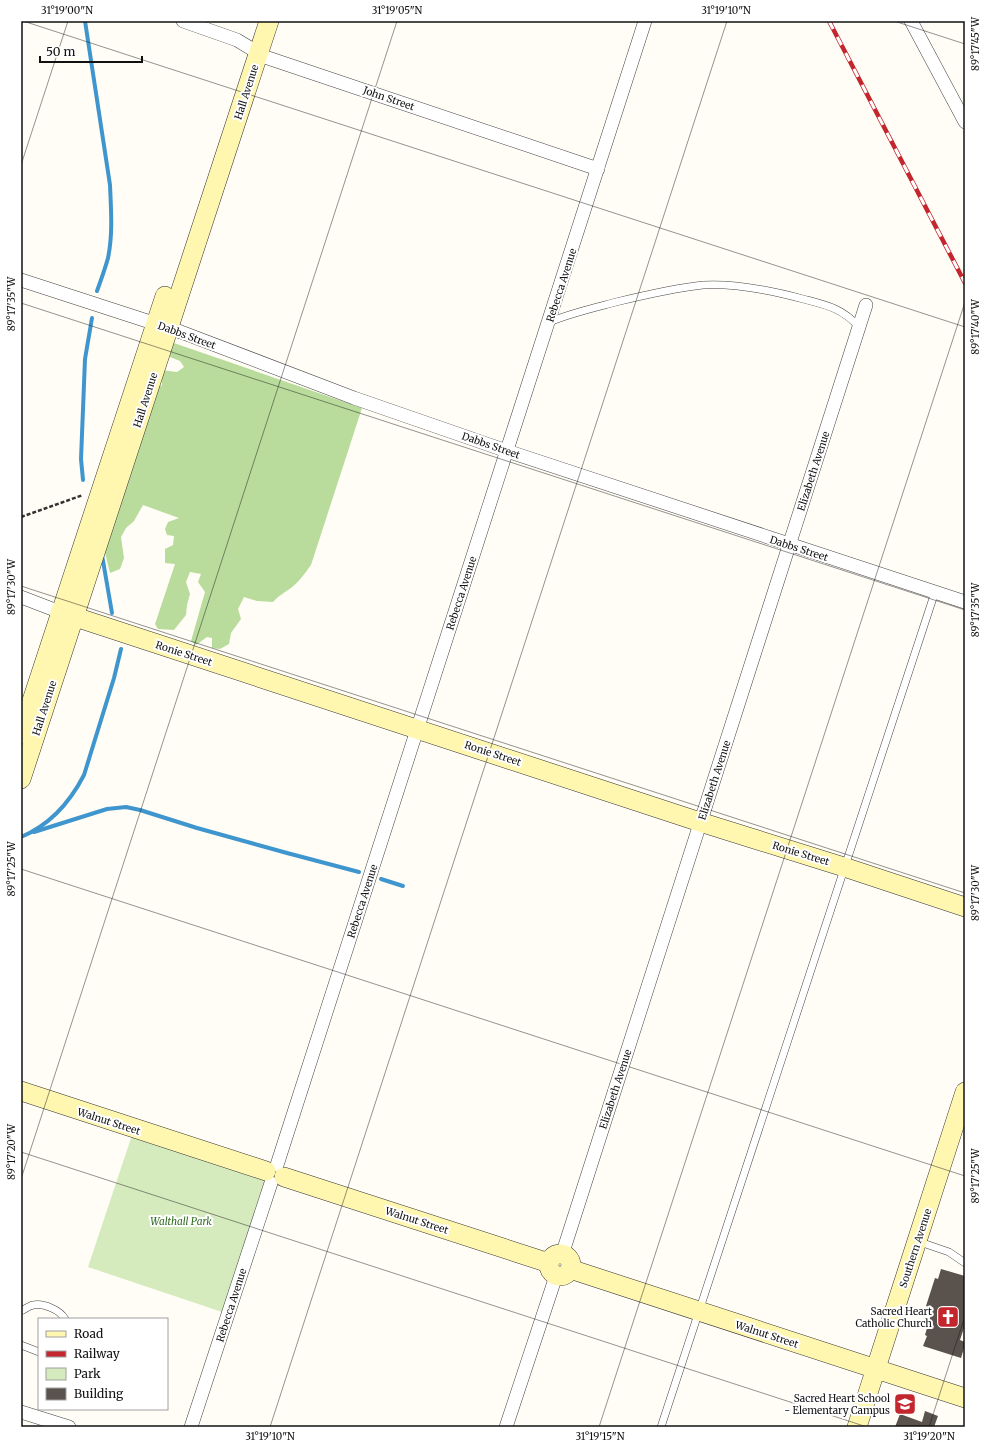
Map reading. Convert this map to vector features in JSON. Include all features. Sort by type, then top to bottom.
[{"type":"street","name":"John Street","points":[[183,21],[237,40],[265,57],[598,169]]},
{"type":"street","name":"Hall Avenue","points":[[254,50],[257,21]]},
{"type":"street","name":"Hall Avenue","points":[[21,734],[67,615],[254,50],[269,21]]},
{"type":"street","name":"Rebecca Avenue","points":[[191,1427],[275,1174],[646,21]]},
{"type":"street","points":[[911,21],[965,122]]},
{"type":"street","name":"Dabbs Street","points":[[21,280],[162,326],[354,398],[507,451],[965,602]]},
{"type":"street","name":"Elizabeth Avenue","points":[[506,1427],[559,1266],[866,305]]},
{"type":"street","name":"Hall Avenue","points":[[21,779],[98,499],[162,326]]},
{"type":"street","name":"Ronie Street","points":[[21,597],[67,615],[965,907]]},
{"type":"street","name":"Walnut Street","points":[[21,1092],[965,1398]]},
{"type":"street","name":"Southern Avenue","points":[[857,1427],[965,1092]]},
{"type":"street","points":[[21,1412],[43,1414],[69,1427]]},
{"type":"lane","points":[[549,322],[569,314],[654,292],[704,285],[762,289],[798,298],[834,308],[847,315],[859,327]]},
{"type":"lane","points":[[661,1427],[935,592]]},
{"type":"lane","points":[[917,1241],[949,1252],[965,1263]]},
{"type":"lane","points":[[21,1311],[35,1305],[47,1306],[61,1313],[64,1318]]},
{"type":"lane","points":[[21,1345],[38,1352]]},
{"type":"path","points":[[21,517],[82,495],[98,499]]},
{"type":"green space","points":[[171,342],[362,408],[311,565],[297,583],[273,602],[257,601],[244,597],[238,609],[241,619],[231,633],[229,644],[220,649],[212,648],[212,638],[207,637],[196,645],[191,641],[205,592],[198,582],[201,574],[190,572],[186,582],[190,594],[186,615],[174,630],[158,629],[155,624],[175,564],[165,563],[165,549],[173,545],[174,536],[167,535],[165,529],[168,522],[179,518],[143,505],[134,521],[126,528],[121,537],[124,558],[120,569],[110,573],[102,541],[153,391],[162,385],[161,370],[177,372],[184,367],[180,361],[170,357],[165,347]]},
{"type":"green space","name":"Walthall Park","points":[[134,1129],[267,1179],[228,1314],[88,1267]]},
{"type":"building","name":"Sacred Heart Catholic Church","points":[[941,1269],[965,1276],[965,1325],[960,1340],[965,1342],[965,1345],[961,1358],[923,1346],[927,1336],[925,1335],[933,1308],[926,1306],[935,1278],[938,1279]]},
{"type":"building","points":[[925,1411],[938,1416],[934,1427],[895,1427],[900,1414],[922,1422]]},
{"type":"waterway","points":[[85,21],[110,185],[111,203],[110,249],[97,291]]},
{"type":"waterway","points":[[83,480],[81,459],[85,359],[92,318]]},
{"type":"waterway","points":[[102,555],[112,613]]},
{"type":"waterway","points":[[21,837],[41,826],[58,812],[66,803],[84,775],[114,678],[121,649]]},
{"type":"waterway","points":[[34,832],[107,809],[126,807],[359,872]]},
{"type":"waterway","points":[[381,879],[403,886]]},
{"type":"railway","points":[[829,21],[965,283]]},
{"type":"place","name":"Sacred Heart Catholic Church","points":[[948,1317]]},
{"type":"place","name":"Sacred Heart School - Elementary Campus","points":[[905,1404]]}]
